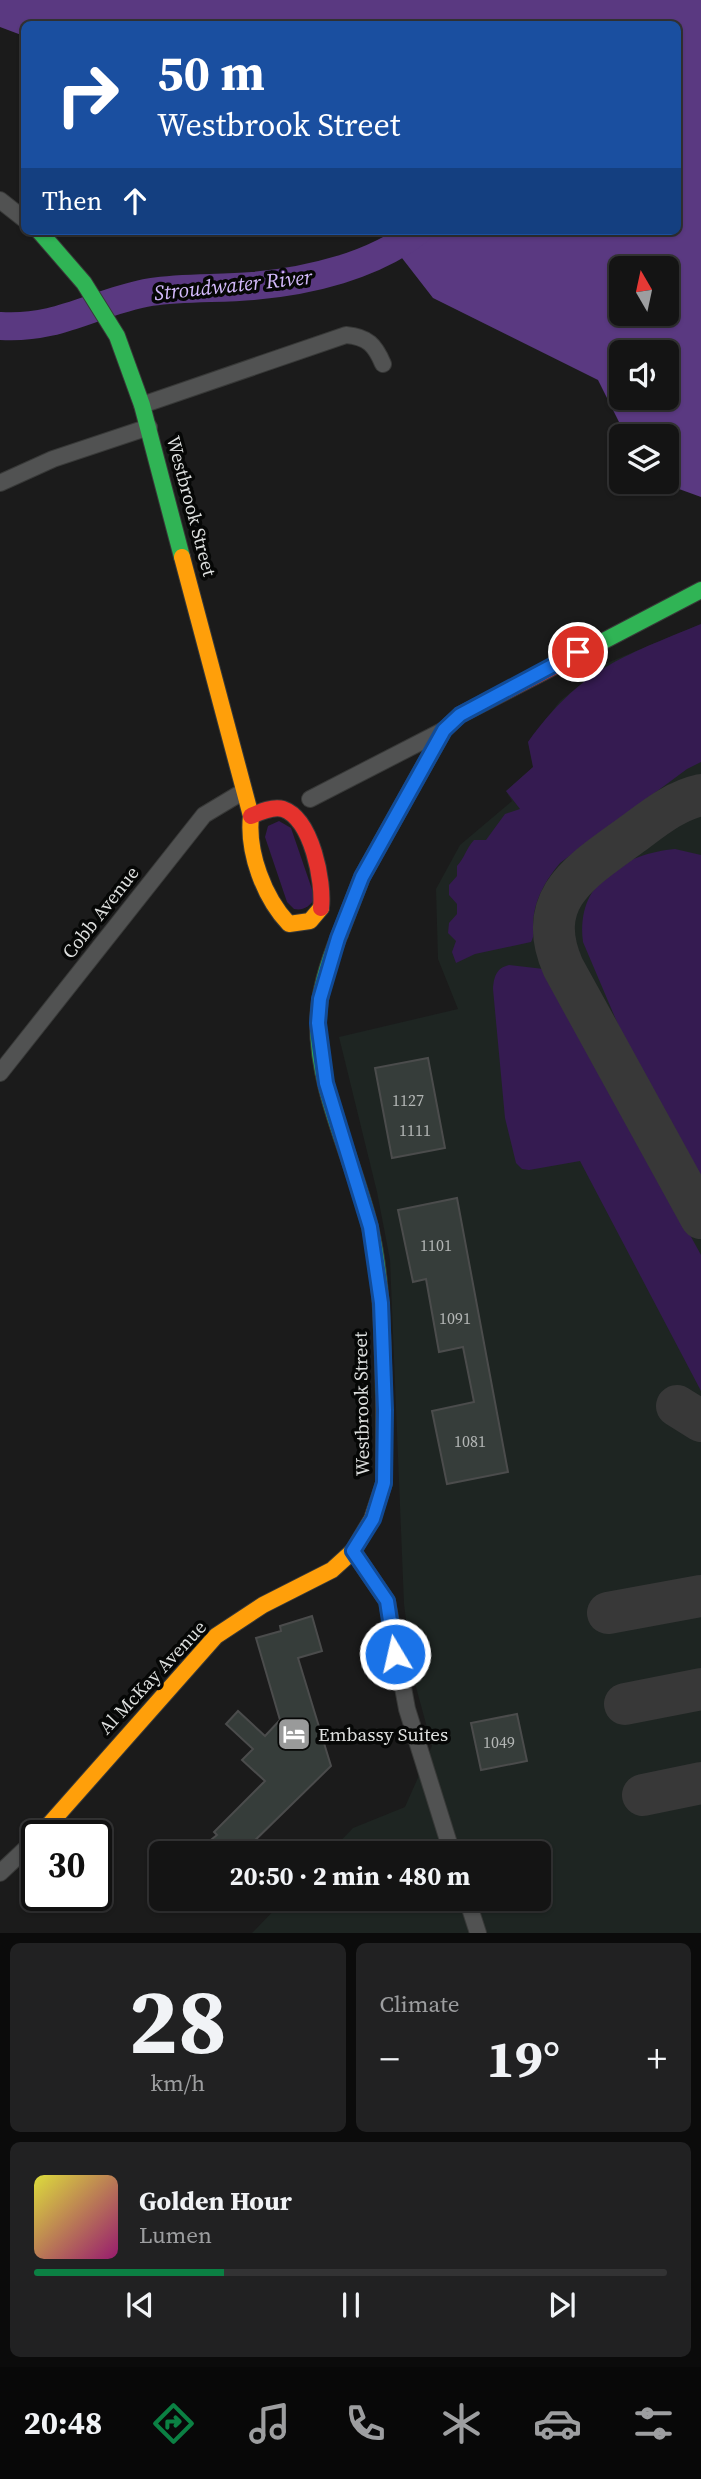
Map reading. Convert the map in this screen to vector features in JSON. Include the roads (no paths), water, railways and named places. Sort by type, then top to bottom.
[{"type":"street","points":[[0,200],[21,217]]},
{"type":"street","name":"Westbrook Street","points":[[42,235],[84,283],[117,336],[142,405],[251,816],[247,829],[278,915],[289,924],[299,925],[321,912]]},
{"type":"street","points":[[142,405],[346,335],[362,336],[375,346],[383,364]]},
{"type":"street","points":[[0,483],[53,459],[149,427]]},
{"type":"street","points":[[310,799],[444,730],[460,715],[517,683],[701,590]]},
{"type":"street","name":"Westbrook Street","points":[[353,1551],[373,1519],[384,1483],[385,1410],[381,1303],[370,1227],[326,1083],[320,1044],[320,999],[340,933],[362,877],[444,730]]},
{"type":"street","name":"Cobb Avenue","points":[[0,1073],[204,815],[244,791]]},
{"type":"street","points":[[251,816],[266,810],[283,808],[296,817],[323,883],[325,898],[321,912],[340,933]]},
{"type":"street","points":[[353,1551],[387,1601],[407,1709],[448,1841]]},
{"type":"street","name":"Al McKay Avenue","points":[[53,1820],[216,1636],[243,1616],[332,1570],[353,1551]]},
{"type":"street","name":"Al McKay Avenue","points":[[0,1873],[21,1853]]},
{"type":"street","points":[[471,1911],[478,1933]]},
{"type":"waterway","name":"Stroudwater River","points":[[0,326],[42,324],[151,292],[253,286],[318,276],[381,254],[412,235]]},
{"type":"place","name":"Embassy Suites","points":[[294,1734]]}]
